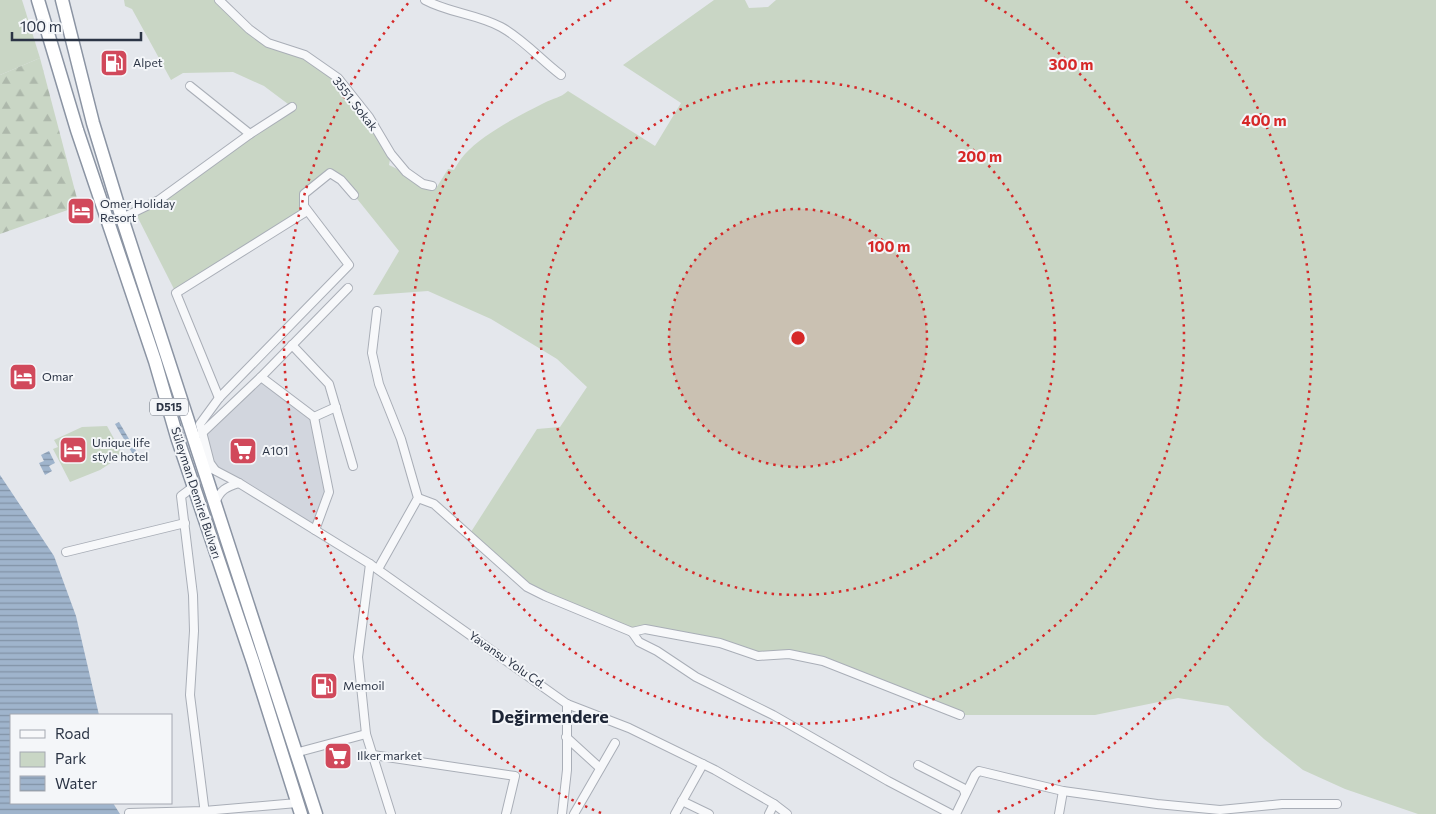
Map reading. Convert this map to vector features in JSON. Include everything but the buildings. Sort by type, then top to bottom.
[{"type":"highway","name":"Süleyman Demirel Bulvarı","points":[[38,0],[77,130],[155,361],[193,487],[253,662],[299,808]]},
{"type":"highway","name":"Süleyman Demirel Bulvarı","points":[[62,0],[93,123],[122,218],[316,814]]},
{"type":"street","name":"3551. Sokak","points":[[219,0],[268,43],[304,55],[338,78],[368,117],[391,154],[406,172],[423,184],[432,186]]},
{"type":"street","points":[[425,0],[479,17],[502,27],[561,75]]},
{"type":"street","points":[[190,86],[250,134]]},
{"type":"street","points":[[122,218],[159,200],[250,134],[292,107]]},
{"type":"street","points":[[216,471],[210,463],[200,424],[219,398],[349,265],[307,211],[304,206],[304,194],[330,173],[341,180],[354,194]]},
{"type":"street","points":[[219,398],[176,294],[307,211]]},
{"type":"street","points":[[202,433],[261,377],[348,288]]},
{"type":"street","points":[[376,311],[372,353],[379,384],[401,439],[418,498],[378,570]]},
{"type":"street","points":[[292,345],[329,384],[353,466]]},
{"type":"street","points":[[261,377],[314,416],[329,492],[316,530]]},
{"type":"street","points":[[314,416],[336,407]]},
{"type":"street","name":"Yavansu Yolu Cd.","points":[[201,463],[239,483],[370,564],[567,704],[629,728],[703,764],[774,804],[788,814]]},
{"type":"street","points":[[215,505],[219,493],[239,483]]},
{"type":"street","points":[[193,487],[182,496],[193,595],[194,631],[190,694],[205,812]]},
{"type":"street","points":[[418,498],[434,504],[527,587],[632,632],[639,642],[696,677],[773,715],[888,781],[951,814]]},
{"type":"street","points":[[66,552],[185,523]]},
{"type":"street","points":[[370,564],[358,657],[366,734],[391,814]]},
{"type":"street","points":[[632,632],[645,629],[720,643],[758,656],[790,654],[823,661],[960,715]]},
{"type":"street","points":[[562,814],[567,770],[567,704]]},
{"type":"street","points":[[296,753],[366,734]]},
{"type":"street","points":[[566,737],[600,768]]},
{"type":"street","points":[[574,814],[614,743]]},
{"type":"street","points":[[373,755],[515,776],[506,814]]},
{"type":"street","points":[[675,814],[703,764]]},
{"type":"street","points":[[918,765],[963,788],[965,793]]},
{"type":"street","points":[[956,814],[975,774],[979,771],[1063,791],[1229,812],[1282,804],[1337,804]]},
{"type":"street","points":[[1059,814],[1063,791]]},
{"type":"street","points":[[682,801],[709,814]]},
{"type":"street","points":[[769,814],[774,804]]},
{"type":"street","points":[[129,813],[299,808]]},
{"type":"shaded area","points":[[261,377],[314,417],[329,492],[315,530],[216,471],[202,433]]},
{"type":"green space","points":[[0,0],[22,0],[40,58],[0,75]]},
{"type":"green space","points":[[124,0],[221,0],[268,43],[305,55],[338,78],[391,154],[389,165],[432,186],[435,190],[448,169],[454,170],[463,156],[482,139],[513,119],[560,97],[568,91],[655,146],[681,103],[623,65],[714,0],[745,0],[749,8],[768,7],[776,0],[1436,0],[1436,814],[1418,814],[1345,789],[1303,770],[1264,739],[1228,706],[1178,698],[1095,715],[960,715],[823,661],[758,656],[645,629],[632,632],[527,587],[469,535],[537,429],[560,427],[587,387],[557,359],[491,319],[428,291],[373,295],[399,251],[354,195],[330,173],[304,194],[307,211],[176,293],[135,212],[159,200],[292,107],[264,86],[233,72],[183,73],[171,80],[132,9],[125,6]]},
{"type":"green space","points":[[40,58],[79,206],[0,234],[0,75]]},
{"type":"green space","points":[[107,426],[123,455],[100,470],[70,482],[53,449],[58,447],[54,440],[82,427]]},
{"type":"water","points":[[119,422],[142,461],[138,463],[115,424]]},
{"type":"water","points":[[49,451],[55,463],[49,466],[52,471],[45,475],[39,463],[44,461],[41,455]]},
{"type":"water","points":[[0,475],[54,556],[76,616],[99,714],[10,714],[10,804],[114,804],[120,814],[0,814]]},
{"type":"place","name":"Alpet","points":[[114,63]]},
{"type":"place","name":"Omer Holiday Resort","points":[[81,211]]},
{"type":"place","name":"Omar","points":[[23,377]]},
{"type":"place","name":"Unique life style hotel","points":[[73,450]]},
{"type":"place","name":"A101","points":[[243,451]]},
{"type":"place","name":"Memoil","points":[[324,686]]},
{"type":"place","name":"Ilker market","points":[[338,756]]},
{"type":"district","name":"Değirmendere","points":[[550,717]]}]
